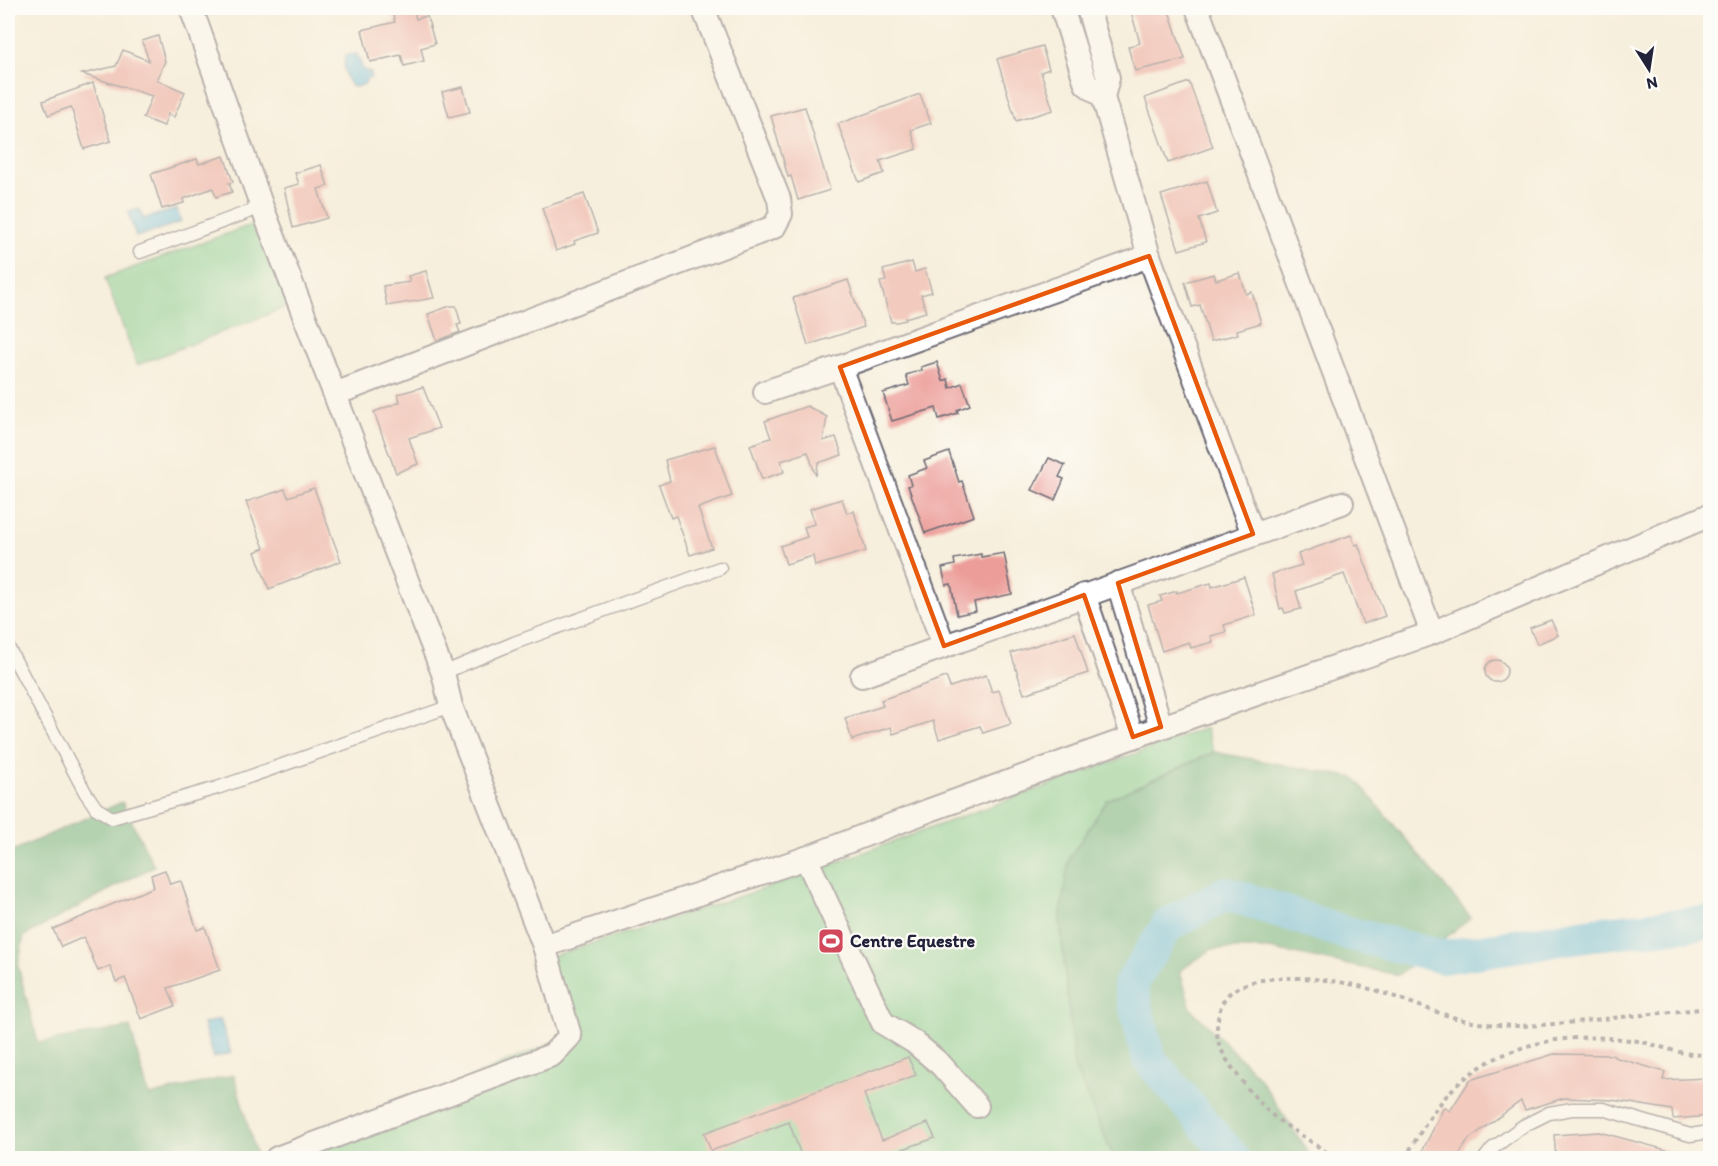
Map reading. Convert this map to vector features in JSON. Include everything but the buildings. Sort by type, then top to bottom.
[{"type":"street","points":[[191,8],[262,207],[443,673],[451,706],[544,946],[570,1036],[552,1055],[277,1158]]},
{"type":"street","points":[[335,394],[774,227],[781,214],[779,199],[703,8]]},
{"type":"street","points":[[1062,8],[1086,84],[1103,97]]},
{"type":"street","points":[[1088,8],[1108,78],[1103,97],[1149,256],[1253,534]]},
{"type":"street","points":[[1197,8],[1432,633]]},
{"type":"street","points":[[765,392],[1149,256]]},
{"type":"street","points":[[840,367],[944,646]]},
{"type":"street","points":[[862,676],[1342,503]]},
{"type":"street","points":[[544,946],[806,858],[930,810],[1132,737],[1432,633],[1710,515]]},
{"type":"street","points":[[1118,583],[1161,727]]},
{"type":"street","points":[[1084,595],[1132,737]]},
{"type":"street","points":[[806,858],[883,1023],[914,1042],[941,1065],[976,1106]]},
{"type":"lane","points":[[140,252],[262,207]]},
{"type":"lane","points":[[443,673],[514,643],[720,568]]},
{"type":"lane","points":[[8,647],[86,792],[96,808],[112,818],[217,788],[451,706]]},
{"type":"lane","points":[[1485,1158],[1493,1148],[1523,1126],[1549,1113],[1572,1108],[1603,1109],[1690,1135],[1710,1132]]},
{"type":"path","points":[[1334,1158],[1314,1142],[1277,1119],[1225,1059],[1216,1026],[1221,1002],[1233,990],[1252,980],[1275,978],[1343,982],[1468,1021],[1512,1026],[1567,1023],[1710,1008]]},
{"type":"path","points":[[1405,1158],[1427,1122],[1457,1084],[1490,1060],[1535,1043],[1582,1037],[1622,1039],[1638,1041],[1679,1053],[1697,1056],[1710,1054]]},
{"type":"highlighted area","points":[[1149,256],[1253,534],[1118,583],[1161,727],[1133,737],[1084,595],[944,646],[840,367]]},
{"type":"green space","points":[[259,222],[289,306],[137,365],[105,278]]},
{"type":"green space","name":"Centre Equestre","points":[[1206,728],[1214,752],[1107,800],[1060,919],[1074,1066],[1114,1158],[276,1158],[570,1036],[530,963],[757,891]]},
{"type":"green space","points":[[1214,752],[1355,778],[1471,918],[1398,975],[1269,949],[1212,949],[1180,971],[1191,1009],[1258,1076],[1312,1158],[1114,1158],[1074,1066],[1060,919],[1069,859],[1107,800]]},
{"type":"green space","points":[[122,802],[154,866],[24,936],[18,966],[38,1043],[130,1027],[149,1096],[234,1075],[257,1158],[8,1158],[8,853]]},
{"type":"water","points":[[357,54],[363,70],[371,73],[371,78],[366,79],[365,84],[356,87],[351,86],[347,79],[344,63],[345,55]]},
{"type":"water","points":[[140,209],[143,219],[177,209],[181,222],[136,237],[128,212]]},
{"type":"water","points":[[220,1019],[231,1053],[213,1058],[203,1024]]},
{"type":"waterway","points":[[1233,1158],[1149,1059],[1130,985],[1168,925],[1226,893],[1347,933],[1443,957],[1593,934],[1710,922]]},
{"type":"place","name":"Centre Equestre","points":[[831,941]]}]
